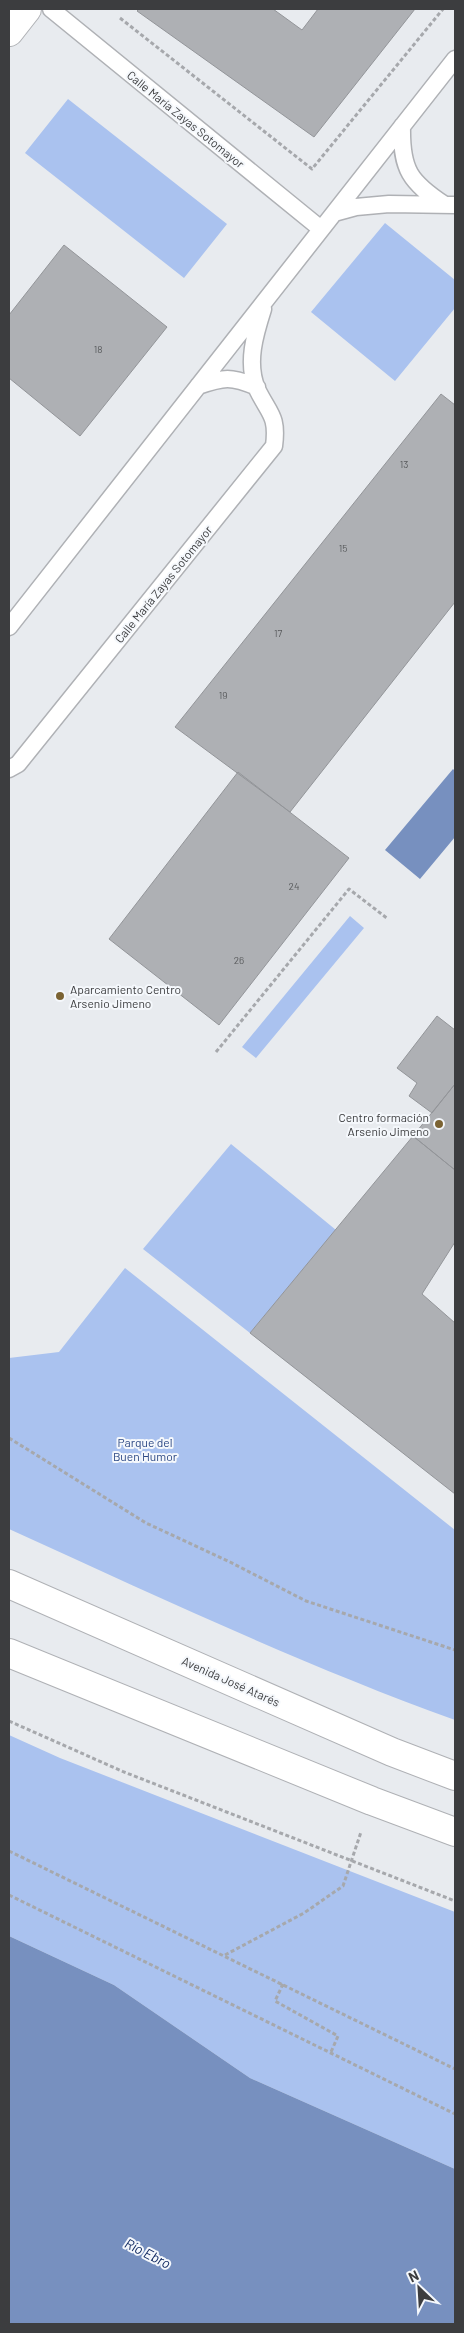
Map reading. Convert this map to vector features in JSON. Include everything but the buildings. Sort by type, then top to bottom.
[{"type":"main road","points":[[9,32],[27,9]]},
{"type":"main road","name":"Avenida José Atarés","points":[[9,1584],[392,1752],[455,1776]]},
{"type":"main road","points":[[9,1653],[372,1801],[455,1832]]},
{"type":"lane","name":"Calle María Zayas Sotomayor","points":[[50,9],[321,229]]},
{"type":"lane","name":"Calle María Zayas Sotomayor","points":[[9,627],[455,59]]},
{"type":"lane","points":[[402,126],[401,151],[409,172],[420,188],[451,205]]},
{"type":"lane","points":[[334,213],[356,206],[389,204],[451,205]]},
{"type":"lane","name":"Calle María Zayas Sotomayor","points":[[9,769],[18,764],[274,446],[276,428],[272,412],[257,387],[252,361],[254,339],[266,300]]},
{"type":"lane","points":[[198,386],[222,378],[241,380],[257,387]]},
{"type":"path","points":[[120,18],[312,168],[443,9]]},
{"type":"path","points":[[216,1052],[349,889],[388,919]]},
{"type":"path","points":[[9,1438],[146,1523],[230,1562],[306,1601],[455,1650]]},
{"type":"path","points":[[9,1721],[124,1772],[350,1862],[455,1901]]},
{"type":"path","points":[[224,1955],[304,1913],[343,1886],[372,1801]]},
{"type":"path","points":[[9,1851],[455,2069]]},
{"type":"path","points":[[9,1895],[455,2114]]},
{"type":"path","points":[[283,1984],[275,2001],[338,2036],[331,2052]]},
{"type":"green space","points":[[68,99],[227,224],[184,278],[25,153]]},
{"type":"green space","points":[[385,223],[455,280],[455,308],[395,381],[311,312]]},
{"type":"green space","points":[[350,916],[364,928],[256,1058],[242,1047]]},
{"type":"green space","points":[[231,1144],[336,1230],[250,1333],[143,1249]]},
{"type":"green space","name":"Parque del Buen Humor","points":[[125,1268],[455,1530],[455,1720],[286,1653],[9,1529],[9,1358],[59,1352]]},
{"type":"green space","points":[[9,1735],[60,1758],[455,1912],[455,2169],[250,2078],[114,1985],[9,1936]]},
{"type":"water","points":[[453,769],[455,771],[455,837],[420,879],[385,850]]},
{"type":"water","name":"Río Ebro","points":[[9,1936],[114,1985],[250,2078],[455,2169],[455,2324],[9,2324]]},
{"type":"place","name":"Aparcamiento Centro Arsenio Jimeno","points":[[60,996]]},
{"type":"place","name":"Centro formación Arsenio Jimeno","points":[[439,1124]]}]
